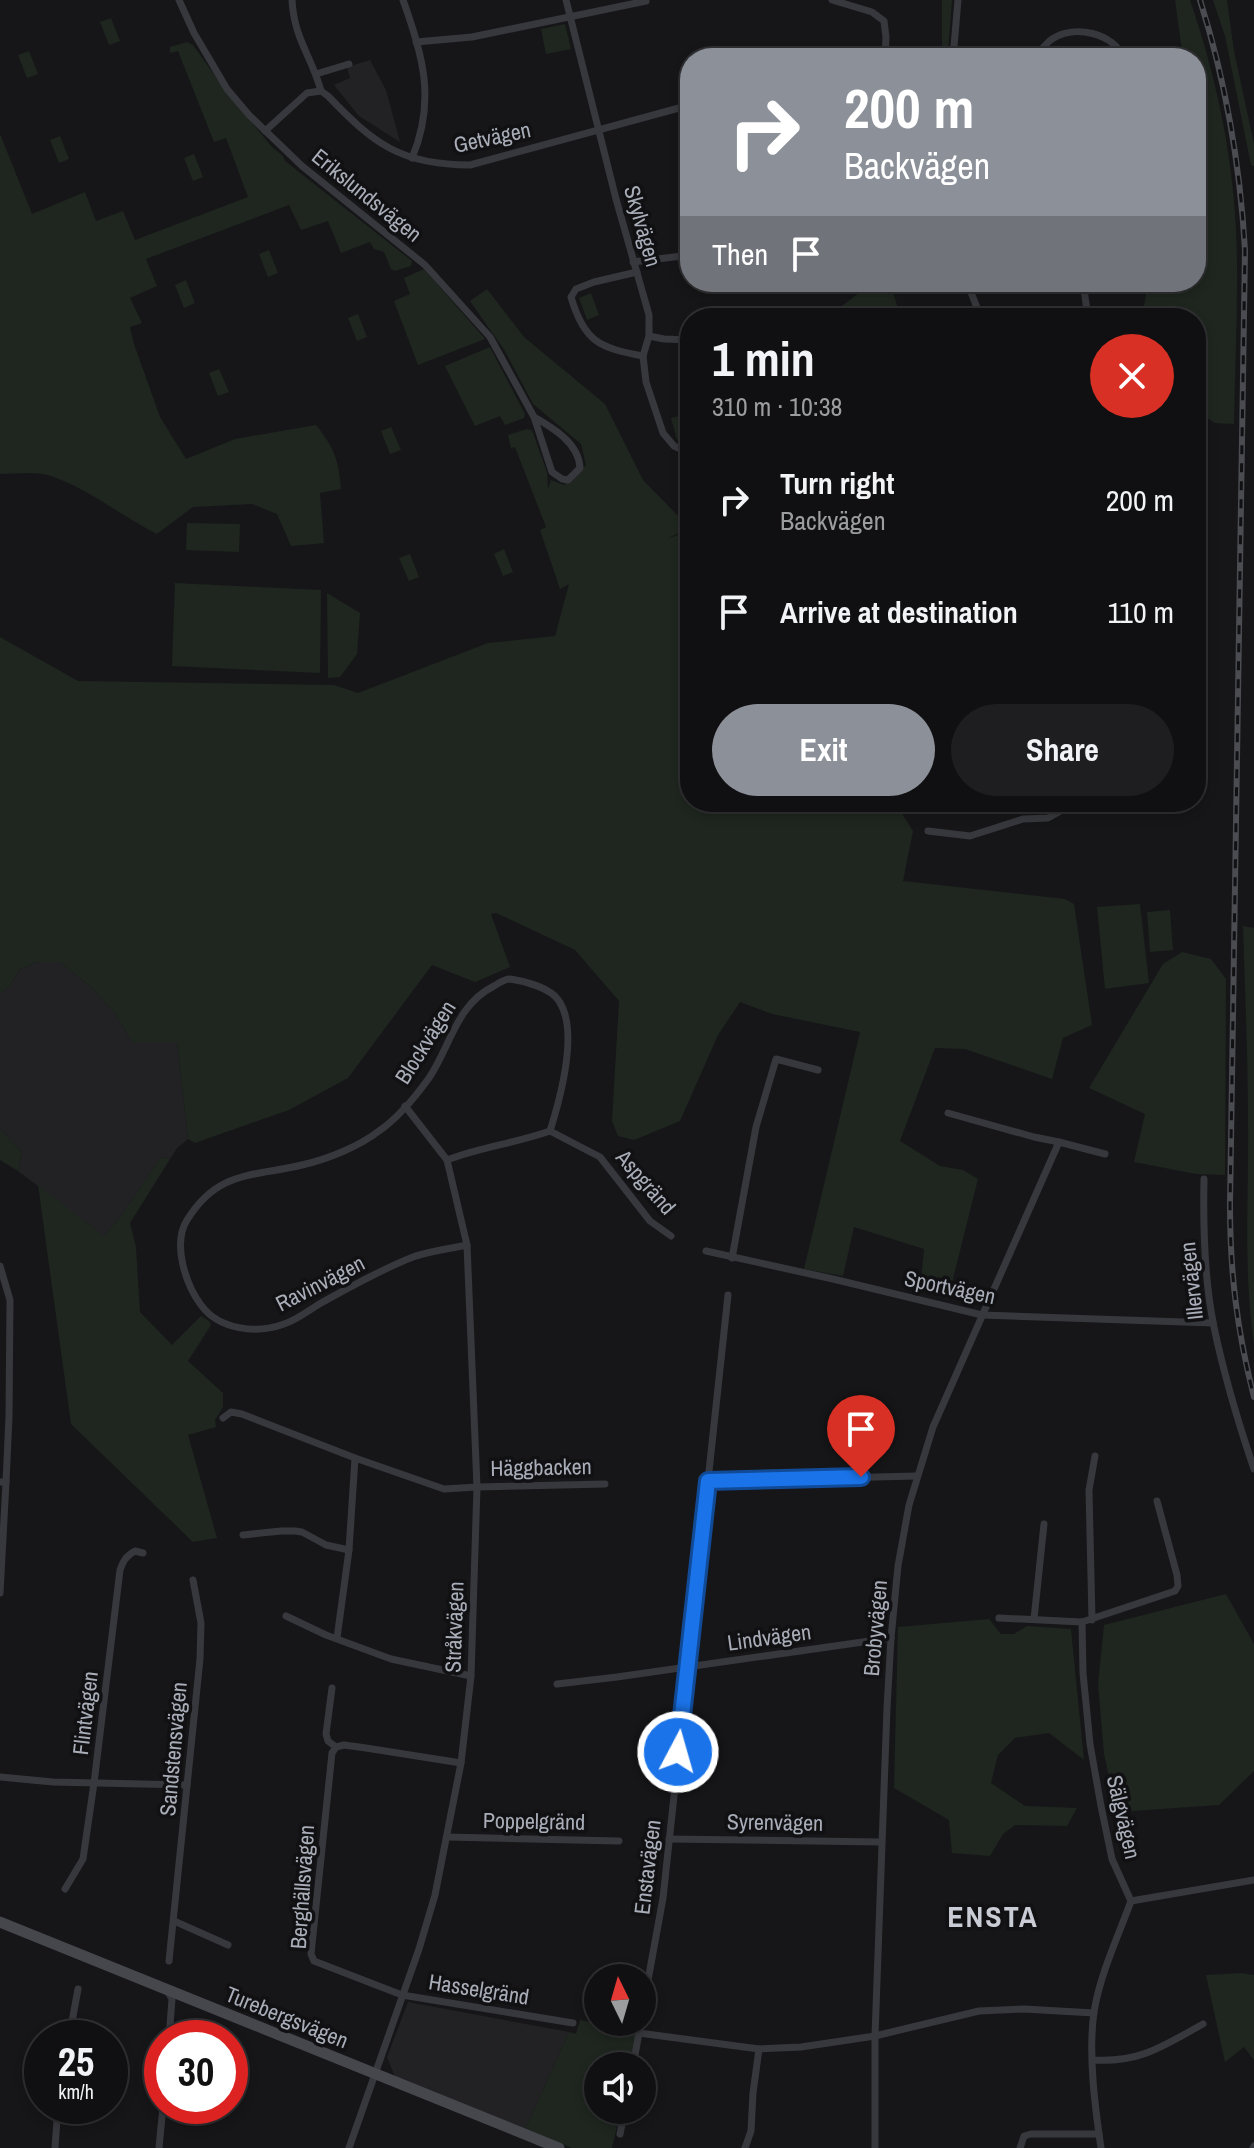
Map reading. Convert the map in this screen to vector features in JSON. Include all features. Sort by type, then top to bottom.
[{"type":"street","name":"Erikslundsvägen","points":[[179,0],[194,33],[227,89],[249,115],[302,166],[425,265],[490,337],[534,417],[552,472],[568,480],[580,468],[580,458],[555,429],[534,417]]},
{"type":"street","points":[[265,131],[307,93],[321,91],[295,27],[292,0]]},
{"type":"street","points":[[403,0],[421,58],[427,94],[420,139],[412,158]]},
{"type":"street","name":"Skylvägen","points":[[566,0],[649,315],[649,336],[643,356],[646,382],[663,433],[674,446],[680,448]]},
{"type":"street","points":[[832,0],[872,12],[884,21],[885,48]]},
{"type":"street","points":[[954,48],[958,0]]},
{"type":"street","points":[[416,42],[472,37],[646,1]]},
{"type":"street","points":[[1042,48],[1053,38],[1070,32],[1088,32],[1108,39],[1118,48]]},
{"type":"street","points":[[316,74],[349,64]]},
{"type":"street","name":"Getvägen","points":[[321,91],[367,135],[387,149],[445,165],[470,165],[680,108]]},
{"type":"street","points":[[633,262],[680,256]]},
{"type":"street","points":[[637,272],[594,282],[576,289],[571,297],[575,311],[592,339],[607,349],[643,356]]},
{"type":"street","points":[[649,336],[680,340]]},
{"type":"street","points":[[928,831],[970,836],[1023,819],[1048,818],[1059,812]]},
{"type":"street","name":"Blockvägen","points":[[405,1106],[429,1077],[458,1020],[479,993],[507,979],[535,985],[558,998],[566,1017],[567,1049],[558,1105],[550,1131]]},
{"type":"street","points":[[732,1258],[754,1137],[776,1059],[818,1070]]},
{"type":"street","name":"Stråkvägen","points":[[349,2148],[435,1895],[461,1763],[471,1676],[477,1487],[467,1245],[447,1160],[405,1106]]},
{"type":"street","name":"Ravinvägen","points":[[405,1106],[379,1131],[343,1151],[304,1165],[225,1181],[203,1200],[185,1222],[180,1252],[186,1280],[202,1308],[225,1324],[251,1330],[284,1324],[366,1279],[414,1257],[467,1245]]},
{"type":"street","points":[[948,1113],[1105,1154]]},
{"type":"street","points":[[447,1160],[474,1149],[523,1140],[550,1131]]},
{"type":"street","name":"Aspgränd","points":[[550,1131],[600,1157],[650,1221],[671,1236]]},
{"type":"street","name":"Brobyvägen","points":[[875,2148],[880,1842],[891,1638],[898,1566],[909,1505],[933,1427],[1059,1142]]},
{"type":"street","name":"Illervägen","points":[[1204,1179],[1203,1229],[1213,1323],[1229,1392],[1254,1469]]},
{"type":"street","name":"Sportvägen","points":[[706,1251],[982,1315],[1213,1323]]},
{"type":"street","points":[[0,1266],[10,1300],[9,1417],[3,1482],[0,1593]]},
{"type":"street","name":"Enstavägen","points":[[651,1964],[663,1898],[728,1295]]},
{"type":"street","name":"Häggbacken","points":[[223,1418],[231,1412],[242,1414],[444,1489],[605,1484]]},
{"type":"street","points":[[1092,1620],[1089,1490],[1095,1456]]},
{"type":"street","points":[[337,1638],[349,1550],[355,1458]]},
{"type":"street","points":[[708,1481],[917,1476]]},
{"type":"street","points":[[999,1618],[1082,1622],[1175,1591],[1177,1575],[1157,1501]]},
{"type":"street","points":[[1034,1619],[1044,1524]]},
{"type":"street","points":[[243,1535],[295,1531],[326,1545],[349,1550]]},
{"type":"street","name":"Flintvägen","points":[[65,1889],[83,1859],[120,1570],[128,1555],[135,1551],[143,1553]]},
{"type":"street","name":"Sandstensvägen","points":[[169,1961],[200,1647],[201,1623],[193,1580]]},
{"type":"street","points":[[286,1616],[311,1629],[391,1659],[471,1676]]},
{"type":"street","name":"Sälgvägen","points":[[1082,1622],[1090,1744],[1112,1859],[1131,1901]]},
{"type":"street","name":"Lindvägen","points":[[557,1684],[891,1638]]},
{"type":"street","name":"Berghällsvägen","points":[[332,1688],[326,1734],[328,1741],[336,1747],[332,1753],[311,1954],[314,1961],[380,1986]]},
{"type":"street","points":[[336,1747],[344,1745],[461,1763]]},
{"type":"street","points":[[0,1777],[187,1785]]},
{"type":"street","name":"Poppelgränd","points":[[447,1837],[619,1841]]},
{"type":"street","name":"Syrenvägen","points":[[669,1839],[880,1842]]},
{"type":"street","points":[[1101,2148],[1093,2060],[1094,2013],[1101,1982],[1131,1901],[1254,1880]]},
{"type":"street","points":[[174,1921],[228,1945]]},
{"type":"street","name":"Turebergsvägen","points":[[0,1922],[559,2148]]},
{"type":"street","name":"Hasselgränd","points":[[380,1986],[402,1995],[573,2023]]},
{"type":"street","points":[[166,1988],[172,1999],[170,2020]]},
{"type":"street","points":[[72,2020],[78,1989]]},
{"type":"street","points":[[656,2035],[759,2049],[801,2047],[875,2036],[979,2011],[1024,2009],[1094,2013]]},
{"type":"street","points":[[1093,2060],[1140,2057],[1203,2024]]},
{"type":"street","points":[[745,2148],[751,2131],[759,2049]]},
{"type":"street","points":[[55,2148],[57,2124]]},
{"type":"street","points":[[159,2148],[161,2124]]},
{"type":"street","points":[[620,2134],[622,2124]]},
{"type":"street","points":[[1020,2148],[1024,2136],[1031,2134],[1099,2134]]},
{"type":"shaded area","points":[[942,0],[952,0],[948,48],[942,48]]},
{"type":"shaded area","points":[[1175,0],[1190,0],[1205,48],[1182,48]]},
{"type":"shaded area","points":[[1213,0],[1227,0],[1234,51],[1254,144],[1254,166],[1251,165],[1225,36]]},
{"type":"shaded area","points":[[111,18],[120,41],[109,45],[100,22]]},
{"type":"shaded area","points":[[565,24],[571,49],[546,54],[541,29]]},
{"type":"shaded area","points":[[187,42],[193,45],[226,91],[285,161],[412,261],[411,266],[395,271],[391,269],[384,252],[374,249],[370,242],[341,253],[328,221],[301,230],[289,205],[146,259],[157,286],[130,298],[142,323],[130,327],[134,344],[160,417],[186,459],[235,439],[316,425],[334,455],[341,489],[320,493],[324,543],[291,546],[277,514],[252,504],[193,507],[157,534],[79,488],[51,476],[0,474],[0,134],[32,214],[85,192],[96,221],[123,211],[135,240],[248,197],[226,138],[214,142],[178,51],[170,53],[170,47]]},
{"type":"shaded area","points":[[29,51],[38,74],[27,78],[18,55]]},
{"type":"shaded area","points":[[1206,52],[1226,141],[1234,199],[1237,301],[1234,424],[1215,423],[1206,417],[1206,308],[1144,308],[1146,292],[1206,292]]},
{"type":"shaded area","points":[[370,60],[386,90],[400,142],[359,116],[334,85],[350,78],[347,67]]},
{"type":"shaded area","points":[[60,136],[69,159],[59,163],[50,140]]},
{"type":"shaded area","points":[[194,154],[203,177],[193,181],[184,158]]},
{"type":"shaded area","points":[[269,250],[278,273],[268,277],[259,254]]},
{"type":"shaded area","points":[[424,269],[485,339],[418,365],[394,301],[410,294],[404,278]]},
{"type":"shaded area","points":[[186,280],[195,303],[184,308],[175,285]]},
{"type":"shaded area","points":[[487,289],[524,337],[605,404],[643,480],[680,518],[680,533],[666,539],[680,534],[680,812],[901,812],[913,831],[903,881],[1065,899],[1074,904],[1092,1025],[1063,1038],[1052,1079],[965,1049],[935,1048],[900,1141],[940,1166],[963,1170],[978,1179],[948,1299],[920,1291],[924,1249],[854,1227],[843,1276],[804,1269],[860,1032],[772,1014],[740,1002],[718,1035],[680,1121],[634,1140],[618,1136],[612,1121],[619,1001],[575,950],[496,913],[491,914],[510,967],[475,982],[432,965],[348,1078],[289,1110],[195,1143],[188,1139],[177,1042],[132,1042],[114,1012],[91,987],[60,962],[38,962],[20,969],[9,987],[0,994],[0,637],[78,681],[334,685],[358,693],[488,643],[555,636],[569,584],[560,589],[540,530],[546,527],[508,435],[532,430],[547,472],[548,489],[551,480],[564,485],[586,465],[581,444],[533,404],[505,351],[470,301]]},
{"type":"shaded area","points":[[860,292],[893,292],[898,308],[842,308]]},
{"type":"shaded area","points":[[591,293],[599,315],[587,320],[579,298]]},
{"type":"shaded area","points":[[358,314],[367,337],[357,341],[348,318]]},
{"type":"shaded area","points":[[490,347],[525,414],[524,418],[505,425],[500,416],[475,426],[445,366]]},
{"type":"shaded area","points":[[219,369],[229,392],[218,396],[209,373]]},
{"type":"shaded area","points":[[680,416],[680,439],[677,440],[671,418]]},
{"type":"shaded area","points":[[391,427],[401,450],[390,454],[381,431]]},
{"type":"shaded area","points":[[187,523],[240,524],[239,552],[186,550]]},
{"type":"shaded area","points":[[504,549],[513,572],[503,576],[494,554]]},
{"type":"shaded area","points":[[410,554],[419,577],[409,581],[399,558]]},
{"type":"shaded area","points":[[175,583],[321,590],[320,673],[172,666]]},
{"type":"shaded area","points":[[327,593],[360,613],[357,654],[340,677],[328,678]]},
{"type":"shaded area","points":[[1140,904],[1149,983],[1105,989],[1097,907]]},
{"type":"shaded area","points":[[1170,910],[1173,950],[1150,952],[1147,912]]},
{"type":"shaded area","points":[[1243,926],[1254,928],[1254,1344],[1248,1261],[1248,1098]]},
{"type":"shaded area","points":[[1182,952],[1211,959],[1226,979],[1225,1175],[1196,1174],[1134,1162],[1145,1114],[1089,1088],[1163,964]]},
{"type":"shaded area","points":[[38,962],[60,962],[91,987],[114,1012],[132,1042],[177,1042],[188,1139],[170,1159],[161,1157],[104,1236],[18,1171],[22,1152],[0,1129],[0,994],[9,987],[20,969]]},
{"type":"shaded area","points":[[0,1129],[22,1152],[18,1171],[0,1160]]},
{"type":"shaded area","points":[[161,1157],[170,1159],[130,1223],[136,1247],[140,1312],[172,1345],[201,1316],[209,1321],[211,1325],[188,1361],[223,1393],[223,1407],[215,1420],[216,1427],[188,1435],[217,1538],[193,1542],[71,1424],[38,1185],[104,1236]]},
{"type":"shaded area","points":[[1226,1594],[1254,1644],[1254,1771],[1219,1805],[1117,1812],[1104,1754],[1098,1684],[1104,1625]]},
{"type":"shaded area","points":[[989,1619],[1001,1634],[1014,1634],[1027,1626],[1071,1629],[1084,1760],[1049,1733],[1015,1738],[998,1755],[991,1783],[1025,1806],[1077,1808],[1067,1826],[1015,1825],[1003,1834],[990,1856],[952,1853],[949,1820],[894,1788],[898,1627]]},
{"type":"shaded area","points":[[1206,1975],[1254,1975],[1254,2060],[1244,2047],[1225,2062]]},
{"type":"shaded area","points":[[408,2002],[569,2032],[525,2130],[395,2077],[387,2057]]},
{"type":"shaded area","points":[[580,2020],[584,2021],[584,2036],[637,2036],[634,2052],[584,2052],[584,2124],[618,2124],[612,2148],[572,2148],[525,2130],[569,2032],[576,2034]]},
{"type":"railway","points":[[1200,0],[1230,124],[1240,186],[1245,250],[1230,1205],[1236,1302],[1254,1397]]},
{"type":"district","name":"ENSTA","points":[[993,1917]]},
{"type":"route","points":[[678,1752],[708,1481],[861,1477]]}]
